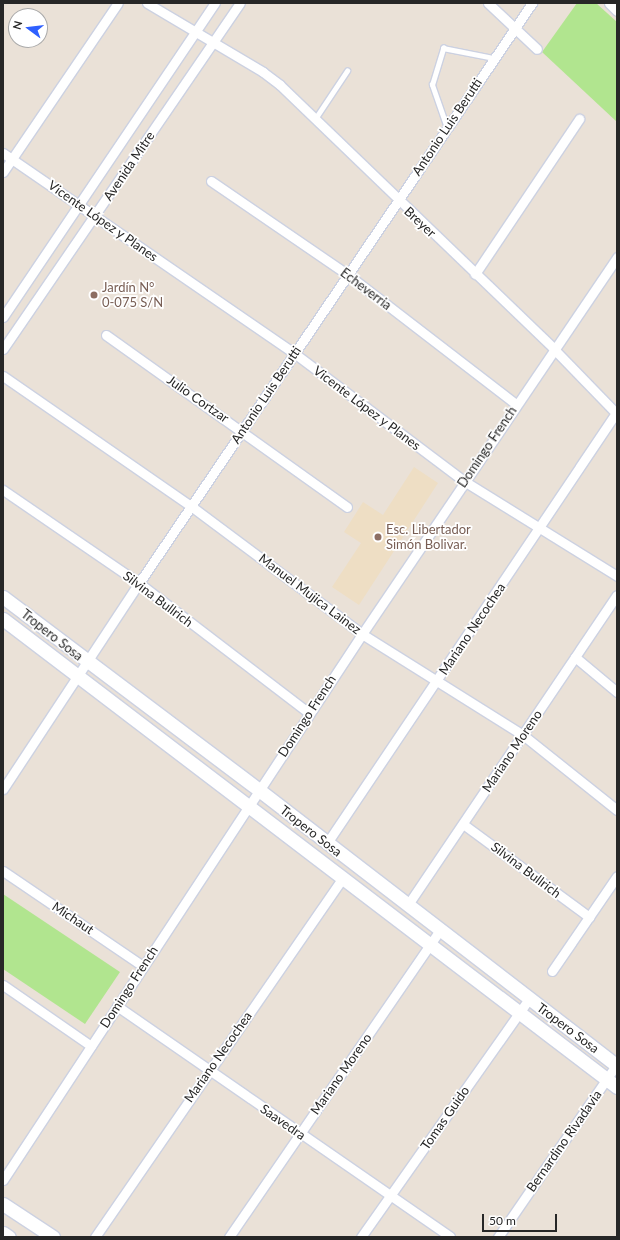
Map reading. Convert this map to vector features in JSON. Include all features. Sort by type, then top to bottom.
[{"type":"street","points":[[3,172],[118,3]]},
{"type":"street","name":"Breyer","points":[[148,3],[195,33],[263,72],[280,85],[397,200],[554,349],[616,414]]},
{"type":"street","name":"Avenida Mitre","points":[[3,317],[78,203],[215,3]]},
{"type":"street","name":"Avenida Mitre","points":[[3,349],[240,3]]},
{"type":"street","points":[[488,3],[537,49]]},
{"type":"street","name":"Antonio Luis Berutti","points":[[3,789],[139,583],[397,200],[532,3]]},
{"type":"street","points":[[475,274],[579,119]]},
{"type":"street","name":"Vicente López y Planes","points":[[3,153],[78,203],[294,353],[464,481],[617,576]]},
{"type":"street","name":"Echeverria","points":[[211,181],[347,274],[516,404]]},
{"type":"street","name":"Domingo French","points":[[3,1180],[309,713],[516,404],[617,257]]},
{"type":"street","name":"Julio Cortzar","points":[[106,335],[242,430],[347,507]]},
{"type":"street","name":"Manuel Mujica Lainez","points":[[3,376],[191,506],[362,634],[523,735],[617,810]]},
{"type":"street","name":"Mariano Necochea","points":[[327,844],[616,414]]},
{"type":"street","name":"Silvina Bullrich","points":[[3,490],[139,583],[309,713]]},
{"type":"street","name":"Mariano Moreno","points":[[407,906],[617,595]]},
{"type":"street","name":"Tropero Sosa","points":[[3,597],[87,662],[259,790],[439,931],[617,1066]]},
{"type":"street","name":"Tropero Sosa","points":[[3,619],[430,944],[518,1013],[612,1083]]},
{"type":"street","points":[[575,657],[617,692]]},
{"type":"street","name":"Silvina Bullrich","points":[[463,824],[588,917]]},
{"type":"street","name":"Michaut","points":[[3,871],[143,966]]},
{"type":"street","points":[[552,971],[617,876]]},
{"type":"street","name":"Mariano Necochea","points":[[95,1237],[343,878]]},
{"type":"street","name":"Mariano Moreno","points":[[229,1237],[439,931]]},
{"type":"street","points":[[3,985],[90,1046]]},
{"type":"street","name":"Tomas Guido","points":[[361,1237],[529,999]]},
{"type":"street","name":"Saavedra","points":[[117,1006],[299,1134],[450,1237]]},
{"type":"street","name":"Bernardino Rivadavia","points":[[498,1237],[612,1083],[617,1066]]},
{"type":"street","points":[[3,1204],[53,1237]]},
{"type":"street","points":[[3,1233],[9,1237]]},
{"type":"lane","points":[[447,128],[432,85],[443,48],[494,58]]},
{"type":"lane","points":[[315,119],[347,71]]},
{"type":"shaded area","name":"Esc. Libertador Simón Bolivar.","points":[[414,467],[438,483],[359,605],[332,587],[361,543],[344,532],[363,502],[383,515]]},
{"type":"green space","points":[[577,3],[596,3],[617,22],[617,122],[542,52]]},
{"type":"green space","points":[[3,894],[120,972],[85,1024],[3,969]]},
{"type":"place","name":"Jardín N° 0-075 S/N","points":[[94,295]]},
{"type":"place","name":"Esc. Libertador Simón Bolivar.","points":[[378,537]]}]
